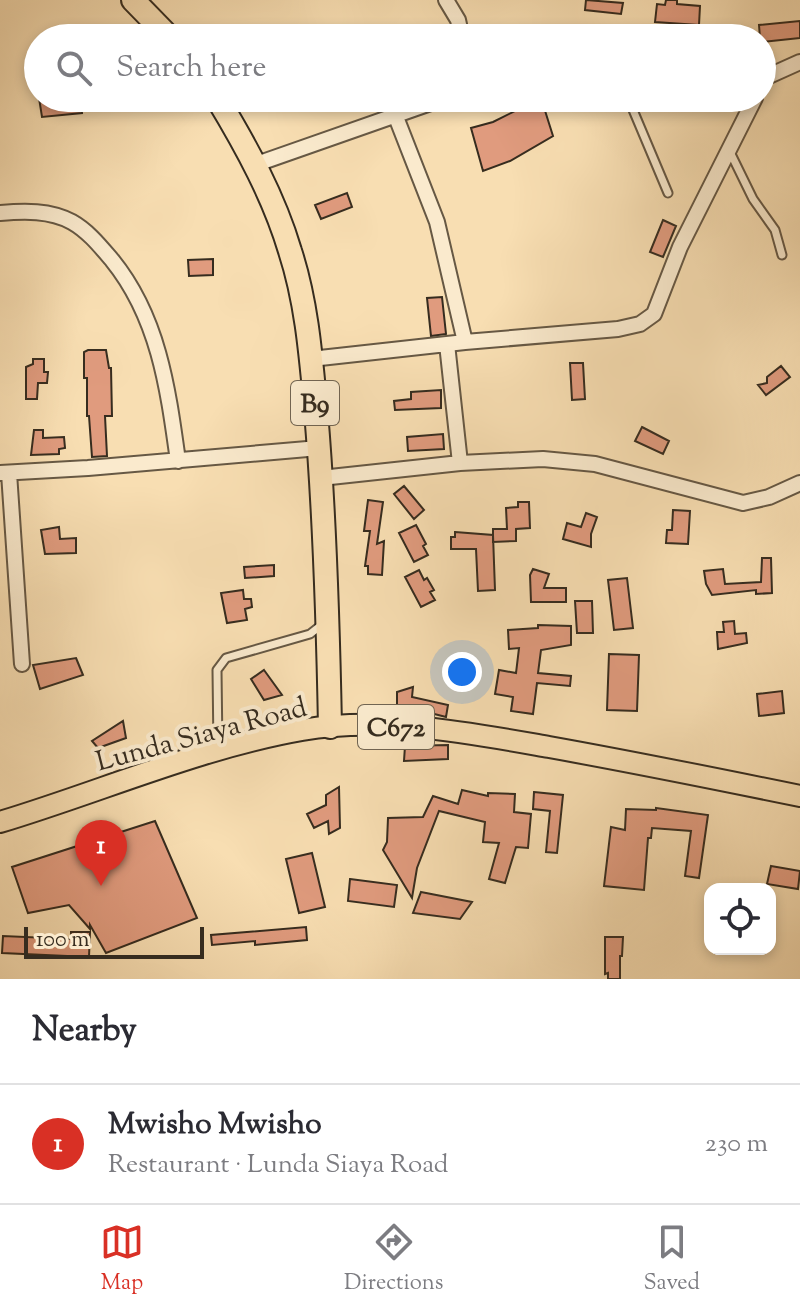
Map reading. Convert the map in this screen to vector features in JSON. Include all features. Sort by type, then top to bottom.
[{"type":"highway","points":[[133,0],[156,24]]},
{"type":"highway","name":"B9","points":[[225,112],[254,165],[290,250],[298,280],[311,359],[319,448],[330,727]]},
{"type":"main road","name":"Lunda Siaya Road","points":[[0,822],[218,752],[303,730],[330,727],[394,727],[483,736],[800,796]]},
{"type":"street","points":[[446,0],[459,24]]},
{"type":"street","points":[[776,74],[800,62]]},
{"type":"street","points":[[254,165],[409,112]]},
{"type":"street","points":[[311,359],[595,332],[647,321],[654,314],[680,247],[748,112]]},
{"type":"street","points":[[396,117],[437,222],[465,342]]},
{"type":"street","points":[[0,213],[33,211],[72,222],[102,248],[121,271],[140,303],[158,348],[178,461]]},
{"type":"street","points":[[447,344],[460,463]]},
{"type":"street","points":[[22,664],[5,473],[319,448]]},
{"type":"street","points":[[321,478],[460,463],[543,459],[595,464],[743,503],[769,497],[800,483]]},
{"type":"lane","points":[[634,112],[668,193]]},
{"type":"lane","points":[[729,150],[753,199],[775,230],[782,255]]},
{"type":"lane","points":[[218,752],[217,670],[226,658],[310,634],[328,621]]},
{"type":"building","points":[[586,0],[623,3],[621,14],[585,10]]},
{"type":"building","points":[[666,0],[677,0],[677,4],[700,6],[699,24],[655,22],[657,4],[665,5]]},
{"type":"building","points":[[800,21],[800,38],[776,41],[776,24],[769,24]]},
{"type":"building","points":[[41,112],[82,112],[82,113],[42,117]]},
{"type":"building","points":[[513,112],[545,112],[553,136],[510,161],[483,171],[471,128]]},
{"type":"building","points":[[347,193],[352,207],[321,219],[315,205]]},
{"type":"building","points":[[663,220],[676,226],[663,257],[650,252]]},
{"type":"building","points":[[213,259],[213,275],[189,276],[188,260]]},
{"type":"building","points":[[442,297],[446,334],[431,336],[427,298]]},
{"type":"building","points":[[106,350],[111,368],[112,416],[105,416],[107,456],[92,457],[87,416],[87,378],[84,378],[84,352]]},
{"type":"building","points":[[33,359],[44,359],[47,383],[38,383],[37,399],[26,399],[26,367],[33,364]]},
{"type":"building","points":[[570,363],[583,363],[585,399],[572,400]]},
{"type":"building","points":[[781,366],[790,377],[766,395],[758,385],[767,383],[767,377]]},
{"type":"building","points":[[441,390],[441,408],[395,410],[394,401],[411,399],[411,392]]},
{"type":"building","points":[[642,427],[669,441],[663,454],[635,441]]},
{"type":"building","points":[[34,430],[43,430],[43,438],[64,437],[65,448],[59,449],[59,454],[31,455]]},
{"type":"building","points":[[443,434],[444,449],[408,451],[407,437]]},
{"type":"building","points":[[404,486],[424,510],[414,519],[394,494]]},
{"type":"building","points":[[368,500],[383,502],[377,544],[384,541],[382,575],[368,574],[368,566],[365,566],[370,531],[364,531]]},
{"type":"building","points":[[518,502],[529,502],[530,528],[516,529],[516,541],[493,542],[493,529],[507,529],[506,508],[518,507]]},
{"type":"building","points":[[673,510],[690,511],[688,544],[666,543],[667,530],[672,530]]},
{"type":"building","points":[[586,513],[597,517],[591,534],[591,547],[563,539],[567,523],[581,527]]},
{"type":"building","points":[[416,525],[428,555],[414,562],[399,533]]},
{"type":"building","points":[[59,527],[60,539],[76,538],[76,553],[45,554],[41,530]]},
{"type":"building","points":[[455,532],[493,535],[495,590],[478,591],[476,549],[451,549],[451,537],[455,537]]},
{"type":"building","points":[[762,558],[771,558],[772,593],[756,594],[756,590],[712,595],[704,571],[723,569],[725,584],[761,582]]},
{"type":"building","points":[[274,565],[274,576],[245,578],[244,567]]},
{"type":"building","points":[[533,569],[549,574],[544,588],[566,588],[566,602],[531,602],[530,575]]},
{"type":"building","points":[[419,570],[434,590],[430,592],[435,600],[421,607],[405,577]]},
{"type":"building","points":[[627,578],[633,628],[614,630],[608,580]]},
{"type":"building","points":[[243,590],[244,599],[251,599],[252,607],[245,609],[247,620],[227,623],[221,593]]},
{"type":"building","points":[[575,601],[592,601],[593,633],[577,633]]},
{"type":"building","points":[[734,621],[735,634],[746,633],[747,643],[718,649],[717,632],[724,632],[723,622]]},
{"type":"building","points":[[538,625],[571,626],[571,645],[541,650],[538,673],[571,676],[570,686],[537,683],[533,714],[511,711],[513,697],[495,694],[499,670],[516,673],[519,648],[509,649],[508,630],[538,628]]},
{"type":"building","points":[[609,654],[639,655],[637,711],[607,710]]},
{"type":"building","points":[[76,658],[83,675],[40,689],[33,665]]},
{"type":"building","points":[[264,670],[282,695],[264,700],[251,679]]},
{"type":"building","points":[[413,687],[412,697],[448,705],[446,717],[411,708],[410,713],[397,708],[397,692]]},
{"type":"building","points":[[782,691],[784,713],[759,716],[757,694]]},
{"type":"building","points":[[123,721],[126,738],[98,748],[92,741]]},
{"type":"building","points":[[448,745],[448,759],[404,761],[405,746]]},
{"type":"building","points":[[339,787],[340,828],[329,834],[328,821],[314,828],[307,814],[326,805],[326,795]]},
{"type":"building","points":[[462,790],[488,796],[488,793],[515,794],[514,812],[531,814],[528,848],[516,847],[505,883],[489,879],[499,843],[483,842],[485,822],[439,811],[417,868],[412,898],[383,850],[387,842],[388,818],[423,817],[433,796],[458,804]]},
{"type":"building","points":[[534,792],[563,795],[557,853],[546,852],[550,811],[533,809]]},
{"type":"building","points":[[656,808],[708,815],[699,878],[685,876],[691,831],[652,828],[651,838],[648,838],[644,890],[604,886],[611,827],[625,830],[626,809]]},
{"type":"building","points":[[155,821],[197,918],[106,953],[90,925],[90,929],[69,905],[28,913],[12,867]]},
{"type":"building","points":[[312,853],[325,907],[299,913],[286,859]]},
{"type":"building","points":[[771,866],[800,871],[798,889],[767,883]]},
{"type":"building","points":[[350,879],[397,885],[394,907],[348,901]]},
{"type":"building","points":[[421,892],[472,902],[460,919],[413,913]]},
{"type":"building","points":[[306,927],[307,940],[212,945],[211,935]]},
{"type":"building","points":[[71,932],[90,932],[89,957],[2,953],[3,936],[71,939]]},
{"type":"building","points":[[605,937],[623,937],[620,979],[608,979],[608,973],[605,974]]},
{"type":"place","name":"Mwisho Mwisho","points":[[101,886]]}]
